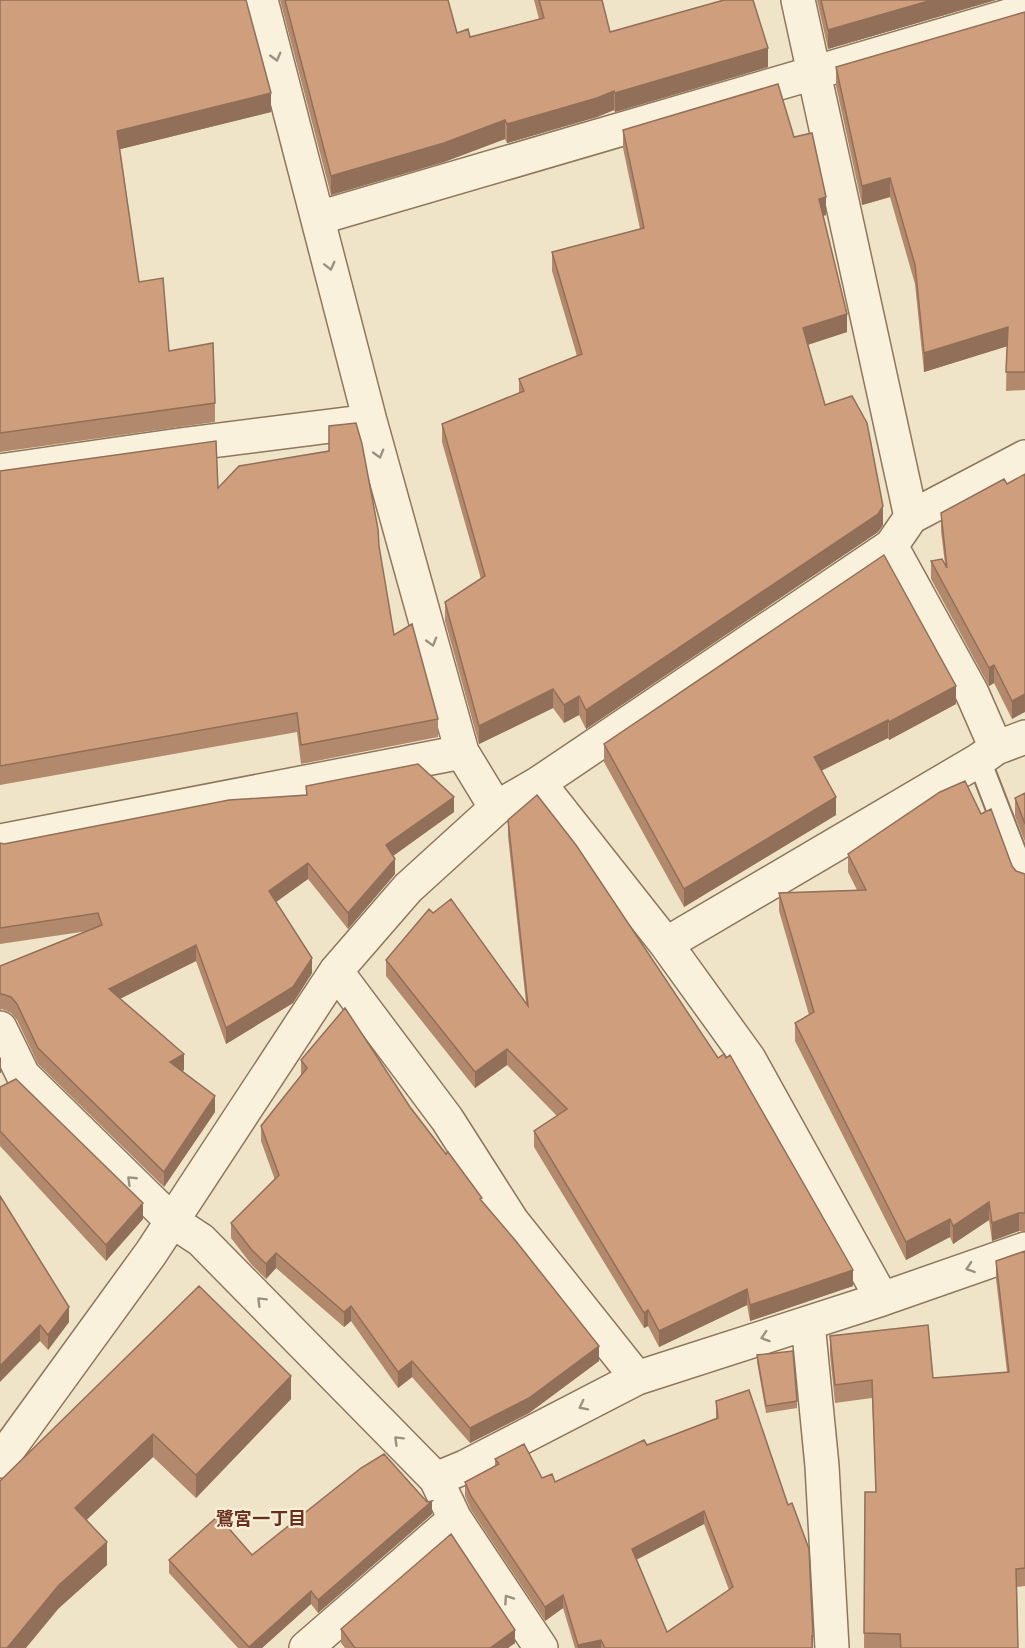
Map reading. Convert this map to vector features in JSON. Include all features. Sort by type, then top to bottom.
[{"type":"street","points":[[261,0],[370,421],[462,752],[496,808]]},
{"type":"street","points":[[798,0],[911,517]]},
{"type":"street","points":[[318,218],[1025,11]]},
{"type":"street","points":[[0,471],[370,421]]},
{"type":"street","points":[[0,1461],[172,1221],[336,971],[408,888],[496,808],[538,783],[891,546],[911,517],[1025,457]]},
{"type":"street","points":[[666,944],[1000,748],[891,546]]},
{"type":"street","points":[[0,841],[462,752]]},
{"type":"street","points":[[538,783],[666,944],[749,1059],[882,1299]]},
{"type":"street","points":[[336,971],[447,1119],[512,1221],[637,1378]]},
{"type":"street","points":[[0,1028],[15,1080],[172,1221],[201,1240],[436,1479],[455,1519],[541,1648]]},
{"type":"street","points":[[436,1479],[465,1467],[637,1378],[882,1299],[1025,1249]]},
{"type":"street","points":[[808,1323],[822,1466],[832,1648]]},
{"type":"street","points":[[306,1648],[455,1519]]},
{"type":"lane","points":[[1000,748],[1025,879]]},
{"type":"building","points":[[0,0],[246,0],[271,93],[117,131],[139,282],[163,278],[169,351],[213,343],[215,403],[0,433]]},
{"type":"building","points":[[285,0],[448,0],[457,33],[468,29],[470,37],[544,18],[539,0],[602,0],[610,32],[724,0],[753,0],[768,48],[507,124],[505,120],[444,143],[331,176]]},
{"type":"building","points":[[821,0],[932,0],[828,30]]},
{"type":"building","points":[[1025,12],[1025,372],[1006,372],[1008,327],[924,353],[915,265],[890,178],[862,186],[836,67]]},
{"type":"building","points":[[778,84],[794,137],[812,133],[826,197],[819,199],[847,314],[803,328],[825,405],[852,396],[867,423],[883,506],[878,514],[586,710],[579,696],[564,705],[553,689],[479,726],[445,602],[485,576],[442,424],[524,391],[519,379],[582,354],[552,252],[644,228],[623,130]]},
{"type":"building","points":[[356,423],[378,529],[394,635],[412,624],[438,719],[301,745],[297,713],[0,766],[0,471],[216,441],[218,488],[239,466],[329,451],[329,426]]},
{"type":"building","points":[[1025,474],[1025,694],[1012,701],[994,665],[989,668],[931,561],[942,559],[947,568],[941,513],[1004,479],[1007,484]]},
{"type":"building","points":[[884,555],[956,686],[889,722],[888,720],[814,757],[836,797],[684,889],[604,744]]},
{"type":"building","points":[[418,764],[454,797],[386,845],[395,859],[348,913],[308,863],[269,891],[312,958],[293,987],[226,1028],[196,945],[109,989],[184,1054],[170,1062],[215,1096],[164,1172],[38,1048],[17,1004],[11,997],[0,994],[0,966],[102,925],[98,913],[0,928],[0,843],[229,800],[307,795],[306,786]]},
{"type":"building","points":[[965,781],[981,814],[991,809],[1012,866],[1016,871],[1025,874],[1025,1213],[992,1223],[989,1202],[953,1226],[950,1219],[906,1242],[795,1023],[814,1012],[779,893],[866,890],[848,854],[940,792]]},
{"type":"building","points":[[1025,793],[1025,824],[1015,798]]},
{"type":"building","points":[[537,795],[576,845],[718,1058],[724,1054],[726,1058],[730,1055],[853,1270],[750,1305],[747,1289],[659,1331],[648,1310],[644,1313],[534,1131],[567,1109],[507,1049],[475,1072],[386,960],[429,909],[433,913],[451,899],[528,1006],[508,820]]},
{"type":"building","points":[[345,1008],[410,1107],[446,1154],[448,1152],[482,1198],[480,1199],[599,1346],[529,1398],[470,1428],[412,1361],[398,1372],[351,1306],[344,1312],[276,1253],[266,1264],[231,1223],[279,1175],[261,1126],[307,1068],[301,1060]]},
{"type":"building","points":[[16,1079],[143,1203],[106,1245],[0,1131],[0,1087]]},
{"type":"building","points":[[0,1196],[69,1307],[48,1335],[40,1325],[0,1366]]},
{"type":"building","points":[[1025,1251],[1025,1568],[1016,1569],[1018,1648],[901,1648],[900,1634],[864,1633],[865,1492],[876,1492],[872,1380],[835,1385],[830,1336],[928,1325],[933,1378],[1009,1372],[996,1261]]},
{"type":"building","points":[[199,1286],[291,1376],[196,1475],[153,1434],[75,1508],[107,1542],[59,1585],[7,1648],[0,1648],[0,1481]]},
{"type":"building","points":[[793,1351],[797,1401],[766,1406],[757,1355]]},
{"type":"building","points":[[749,1390],[788,1505],[792,1503],[809,1549],[812,1648],[605,1648],[601,1640],[578,1645],[563,1595],[545,1607],[471,1496],[465,1482],[499,1464],[495,1459],[524,1444],[542,1478],[552,1474],[555,1482],[644,1440],[647,1445],[718,1418],[716,1401]],"holes":[[[704,1511],[733,1587],[667,1632],[632,1549]]]},
{"type":"building","points":[[384,1454],[427,1502],[432,1501],[318,1600],[311,1591],[249,1647],[169,1560],[218,1516],[252,1555],[361,1468]]},
{"type":"building","points":[[451,1534],[515,1630],[490,1648],[355,1648],[341,1629]]},
{"type":"district","name":"鷺宮一丁目","points":[[261,1518]]}]
